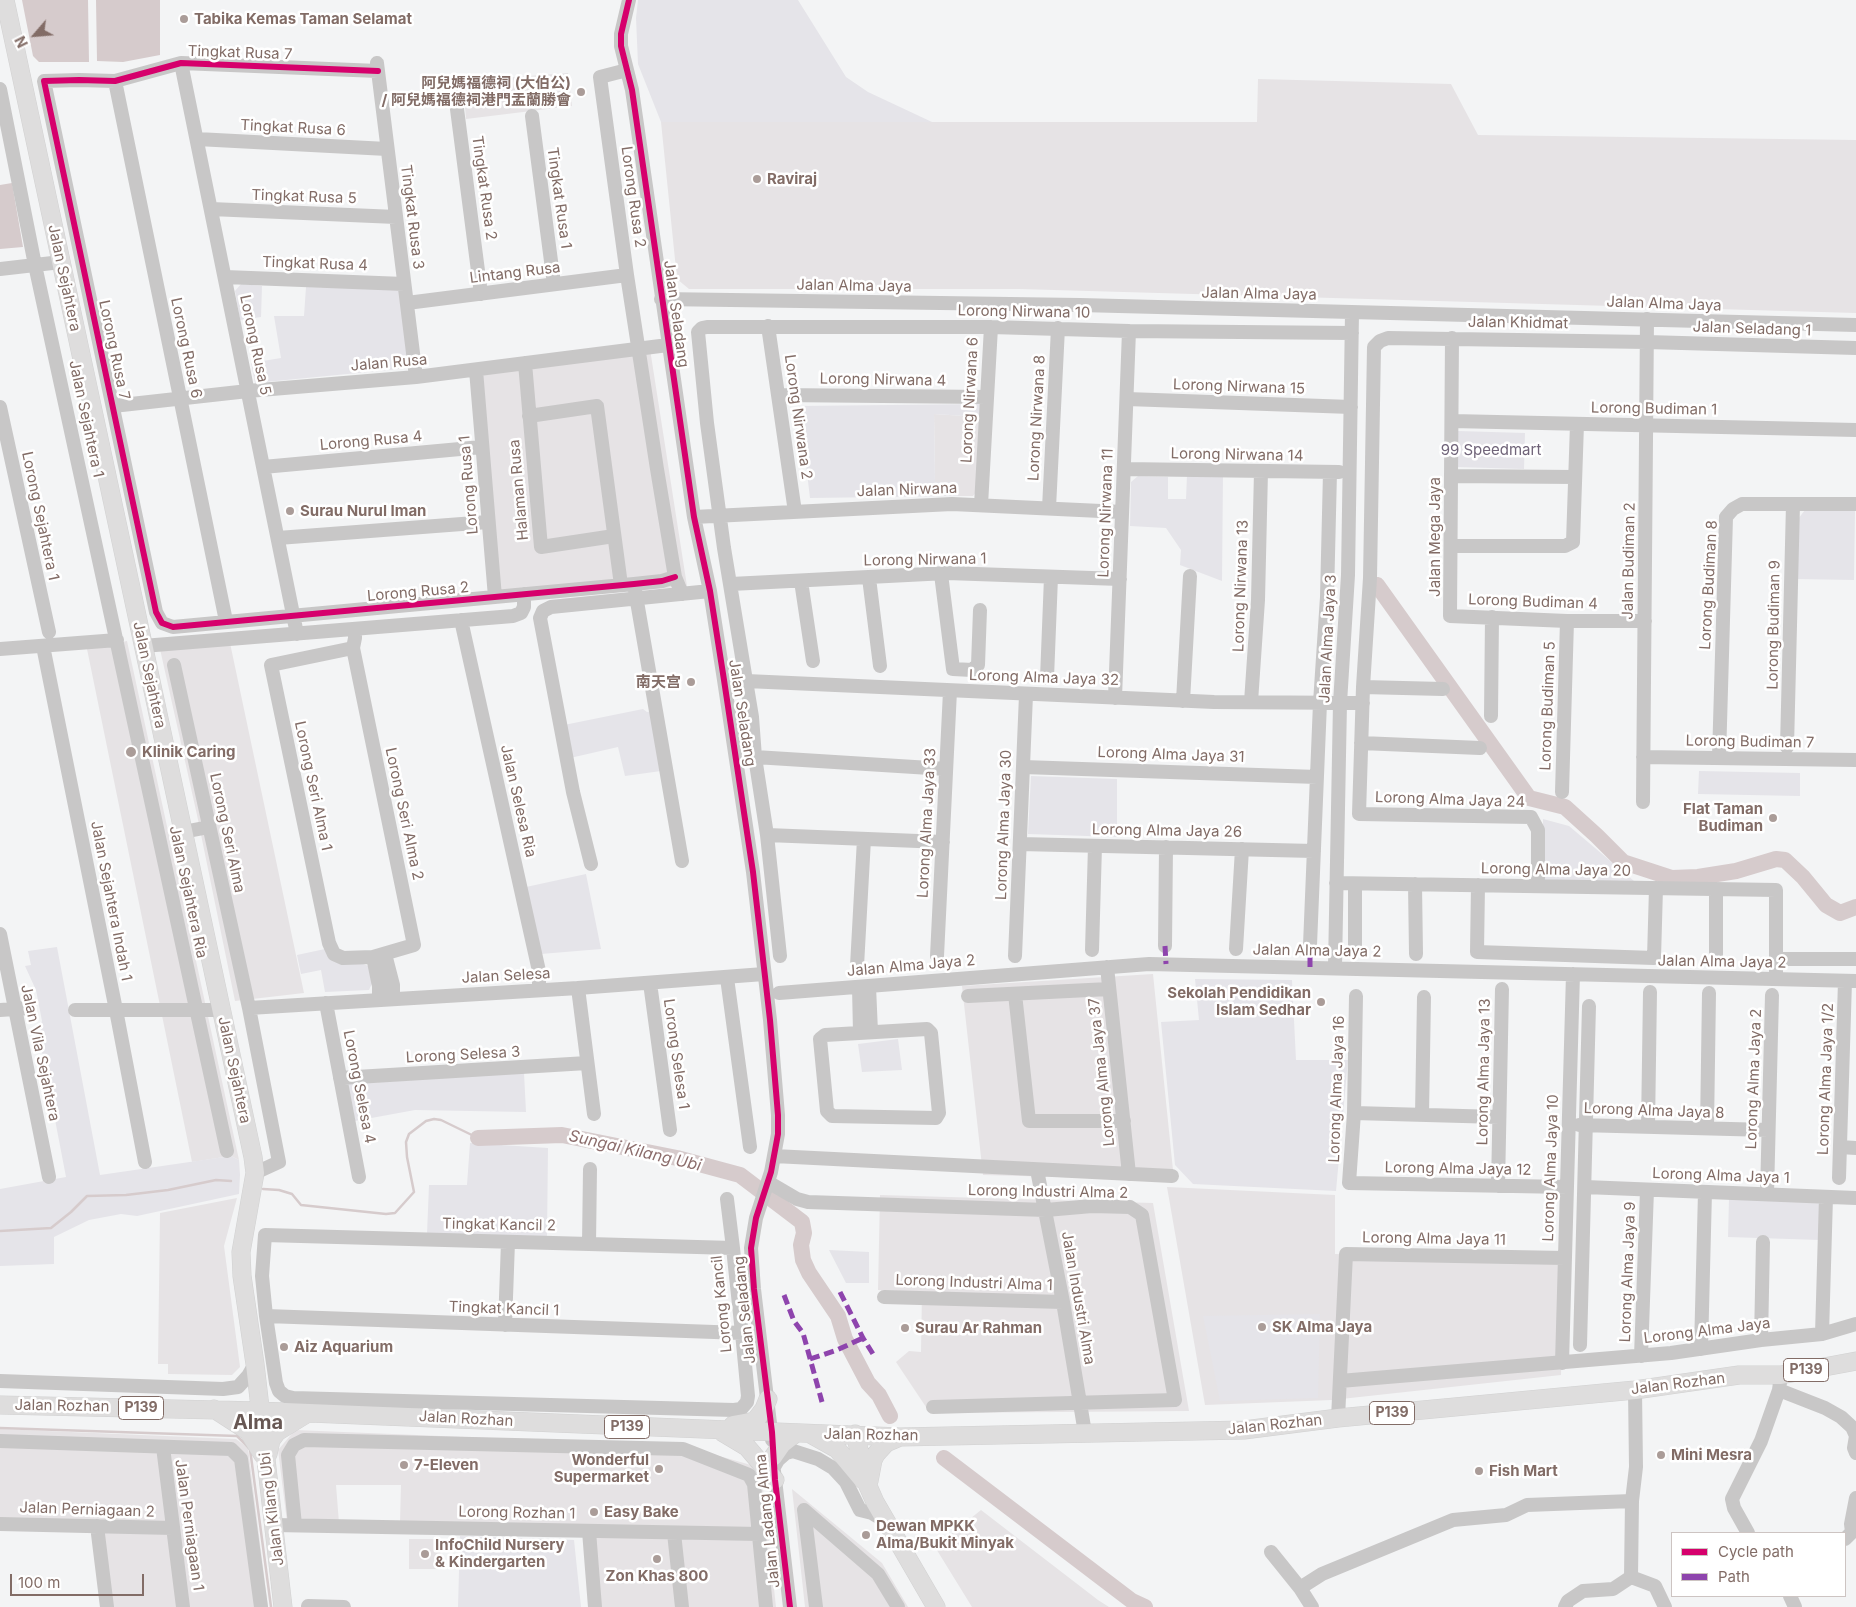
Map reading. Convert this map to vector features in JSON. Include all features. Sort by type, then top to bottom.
[{"type":"main road","name":"Jalan Sejahtera","points":[[5,0],[253,1157],[254,1176],[242,1252],[242,1263],[260,1411]]},
{"type":"main road","name":"Jalan Rozhan","points":[[0,1405],[531,1417],[719,1430],[900,1437],[1244,1430],[1338,1418],[1634,1390],[1739,1375],[1759,1368],[1856,1350]]},
{"type":"main road","name":"Jalan Rozhan","points":[[1739,1375],[1780,1382],[1856,1361]]},
{"type":"main road","points":[[719,1430],[739,1423],[755,1421],[764,1409],[768,1399]]},
{"type":"main road","points":[[768,1399],[777,1420],[783,1426],[837,1449],[855,1468],[868,1486],[885,1521],[936,1607]]},
{"type":"main road","points":[[214,1410],[248,1431],[267,1462]]},
{"type":"main road","name":"Jalan Kilang Ubi","points":[[260,1411],[283,1607]]},
{"type":"main road","points":[[267,1462],[271,1440],[276,1432],[308,1413]]},
{"type":"main road","points":[[719,1430],[747,1447],[774,1468],[782,1444],[803,1433]]},
{"type":"main road","points":[[855,1434],[868,1486]]},
{"type":"main road","points":[[868,1486],[876,1454],[886,1443],[900,1437]]},
{"type":"street","name":"Jalan Seladang","points":[[630,0],[621,46],[627,70],[694,517],[710,591],[724,680],[753,872],[770,1020],[778,1134],[767,1185],[756,1221],[752,1248],[772,1432]]},
{"type":"street","name":"Tingkat Rusa 7","points":[[44,81],[114,81],[181,64],[377,66]]},
{"type":"street","name":"Lorong Rusa 5","points":[[181,64],[297,634]]},
{"type":"street","name":"Tingkat Rusa 3","points":[[377,66],[416,377]]},
{"type":"street","name":"Lorong Rusa 2","points":[[627,70],[600,77],[639,349]]},
{"type":"street","name":"Lorong Rusa 7","points":[[44,81],[156,612],[162,622]]},
{"type":"street","name":"Lorong Rusa 6","points":[[114,81],[226,621]]},
{"type":"street","name":"Tingkat Rusa 2","points":[[454,86],[481,294]]},
{"type":"street","name":"Jalan Sejahtera 1","points":[[0,89],[35,265],[117,640]]},
{"type":"street","name":"Tingkat Rusa 1","points":[[532,116],[554,284]]},
{"type":"street","name":"Tingkat Rusa 6","points":[[197,140],[387,149]]},
{"type":"street","name":"Tingkat Rusa 5","points":[[211,209],[396,217]]},
{"type":"street","points":[[0,269],[61,262]]},
{"type":"street","name":"Lintang Rusa","points":[[407,303],[627,275]]},
{"type":"street","name":"Tingkat Rusa 4","points":[[225,277],[404,284]]},
{"type":"street","name":"Jalan Alma Jaya","points":[[661,299],[1070,305],[1856,325]]},
{"type":"street","name":"Jalan Alma Jaya 3","points":[[1335,967],[1340,703],[1348,575],[1352,312]]},
{"type":"street","name":"Jalan Budiman 2","points":[[1643,802],[1647,319]]},
{"type":"street","name":"Lorong Nirwana 2","points":[[768,326],[795,512]]},
{"type":"street","name":"Lorong Nirwana 10","points":[[698,332],[702,328],[707,327],[990,326],[1129,330],[1352,332]]},
{"type":"street","name":"Lorong Nirwana 6","points":[[981,505],[990,326]]},
{"type":"street","name":"Lorong Nirwana 8","points":[[1049,508],[1058,328]]},
{"type":"street","name":"Lorong Nirwana 11","points":[[1115,698],[1129,330]]},
{"type":"street","name":"Jalan Seladang","points":[[698,332],[707,423],[720,516],[752,717],[755,757],[767,835],[780,956]]},
{"type":"street","name":"Jalan Khidmat","points":[[1372,375],[1374,347],[1380,341],[1388,338],[1648,342]]},
{"type":"street","name":"Jalan Mega Jaya","points":[[1450,616],[1452,338]]},
{"type":"street","name":"Jalan Seladang 1","points":[[1648,342],[1856,348]]},
{"type":"street","name":"Jalan Rusa","points":[[113,406],[248,391],[416,377],[668,345]]},
{"type":"street","points":[[639,349],[675,577],[682,594]]},
{"type":"street","name":"Halaman Rusa","points":[[525,363],[541,548],[614,536]]},
{"type":"street","name":"Lorong Rusa 1","points":[[476,370],[495,597]]},
{"type":"street","points":[[1352,377],[1372,375],[1370,578],[1361,743],[1480,748]]},
{"type":"street","name":"Lorong Nirwana 4","points":[[778,395],[987,398]]},
{"type":"street","name":"Lorong Nirwana 15","points":[[1127,399],[1351,407]]},
{"type":"street","points":[[529,416],[598,406],[614,536],[628,584],[637,599],[682,860]]},
{"type":"street","name":"Lorong Sejahtera 1","points":[[0,407],[48,632]]},
{"type":"street","name":"Lorong Budiman 1","points":[[1452,421],[1856,430]]},
{"type":"street","points":[[1451,546],[1565,546],[1573,542],[1577,424]]},
{"type":"street","name":"Lorong Rusa 4","points":[[263,467],[482,447]]},
{"type":"street","name":"Lorong Nirwana 14","points":[[1124,469],[1350,473]]},
{"type":"street","name":"Lorong Nirwana 13","points":[[1251,702],[1258,600],[1261,471]]},
{"type":"street","name":"Jalan Alma Jaya 3","points":[[1310,945],[1320,703],[1328,597],[1330,472]]},
{"type":"street","points":[[1451,476],[1575,477]]},
{"type":"street","name":"Jalan Nirwana","points":[[694,517],[952,504],[1122,512]]},
{"type":"street","name":"Lorong Budiman 8","points":[[1719,758],[1726,518],[1733,509],[1742,504],[1856,504]]},
{"type":"street","name":"Lorong Budiman 9","points":[[1788,747],[1793,504]]},
{"type":"street","points":[[278,538],[488,522]]},
{"type":"street","points":[[941,574],[953,669],[972,670],[978,665],[980,610]]},
{"type":"street","name":"Lorong Nirwana 1","points":[[731,584],[941,574],[1120,580]]},
{"type":"street","points":[[1348,575],[1370,578]]},
{"type":"street","points":[[1184,701],[1190,576]]},
{"type":"street","name":"Lorong Rusa 2","points":[[162,622],[173,627],[662,581],[675,577]]},
{"type":"street","points":[[1047,678],[1051,577]]},
{"type":"street","points":[[869,578],[880,666]]},
{"type":"street","points":[[801,581],[813,660]]},
{"type":"street","points":[[591,864],[574,792],[541,627],[540,618],[543,611],[550,607],[710,591]]},
{"type":"street","points":[[549,592],[550,607]]},
{"type":"street","points":[[143,646],[513,616],[521,613],[524,607],[524,594]]},
{"type":"street","name":"Lorong Budiman 4","points":[[1450,616],[1567,621],[1645,621]]},
{"type":"street","points":[[1491,716],[1492,617]]},
{"type":"street","name":"Jalan Selesa Ria","points":[[461,620],[539,971],[539,990]]},
{"type":"street","name":"Lorong Budiman 5","points":[[1562,792],[1567,621]]},
{"type":"street","points":[[352,648],[355,638],[354,629]]},
{"type":"street","points":[[0,649],[117,640]]},
{"type":"street","name":"Jalan Sejahtera Ria","points":[[117,640],[227,1152]]},
{"type":"street","name":"Jalan Sejahtera Indah 1","points":[[43,646],[145,1162]]},
{"type":"street","name":"Lorong Seri Alma 1","points":[[352,648],[271,665],[329,943],[334,954],[343,958],[379,956]]},
{"type":"street","name":"Lorong Seri Alma 2","points":[[352,648],[414,945],[379,956]]},
{"type":"street","name":"Lorong Seri Alma","points":[[174,665],[249,1008]]},
{"type":"street","name":"Lorong Alma Jaya 32","points":[[724,680],[1184,701],[1363,703]]},
{"type":"street","points":[[1364,687],[1443,690]]},
{"type":"street","name":"Lorong Alma Jaya 33","points":[[937,956],[950,691]]},
{"type":"street","name":"Lorong Alma Jaya 30","points":[[1015,956],[1026,695]]},
{"type":"street","name":"Lorong Alma Jaya 24","points":[[1361,743],[1358,814],[1530,817],[1538,830],[1538,886]]},
{"type":"street","points":[[755,757],[946,769]]},
{"type":"street","name":"Lorong Budiman 7","points":[[1643,757],[1856,760]]},
{"type":"street","name":"Lorong Alma Jaya 31","points":[[1023,767],[1318,777]]},
{"type":"street","points":[[183,832],[210,827]]},
{"type":"street","points":[[767,835],[943,842]]},
{"type":"street","points":[[857,966],[864,839]]},
{"type":"street","name":"Lorong Alma Jaya 26","points":[[1020,844],[1314,851]]},
{"type":"street","points":[[1092,950],[1095,846]]},
{"type":"street","points":[[1166,847],[1166,946]]},
{"type":"street","points":[[1236,949],[1242,849]]},
{"type":"street","name":"Lorong Alma Jaya 20","points":[[1336,883],[1776,890],[1776,958]]},
{"type":"street","points":[[1355,884],[1355,950]]},
{"type":"street","points":[[1416,884],[1416,954]]},
{"type":"street","name":"Jalan Alma Jaya 2","points":[[1478,885],[1477,952],[1654,958],[1656,888]]},
{"type":"street","points":[[1716,889],[1716,961]]},
{"type":"street","name":"Jalan Vila Sejahtera","points":[[0,934],[7,1009],[49,1177]]},
{"type":"street","points":[[379,956],[392,985],[386,999]]},
{"type":"street","points":[[762,958],[768,974],[779,993],[770,1020]]},
{"type":"street","points":[[1776,958],[1776,979]]},
{"type":"street","name":"Jalan Alma Jaya 2","points":[[1776,958],[1856,959]]},
{"type":"street","name":"Jalan Alma Jaya 2","points":[[779,993],[1149,964],[1335,967],[1850,981]]},
{"type":"street","name":"Lorong Alma Jaya 37","points":[[1107,967],[1128,1174]]},
{"type":"street","name":"Jalan Selesa","points":[[249,1008],[578,988],[764,974]]},
{"type":"street","name":"Lorong Alma Jaya 10","points":[[1562,1363],[1573,974]]},
{"type":"street","points":[[727,978],[750,1147]]},
{"type":"street","name":"Lorong Alma Jaya 1/2","points":[[1839,1178],[1850,981]]},
{"type":"street","name":"Lorong Selesa 1","points":[[650,983],[670,1130]]},
{"type":"street","points":[[864,986],[866,1033]]},
{"type":"street","points":[[578,988],[594,1114]]},
{"type":"street","points":[[968,996],[1109,989]]},
{"type":"street","name":"Lorong Alma Jaya 13","points":[[1498,1186],[1502,989]]},
{"type":"street","points":[[1648,1127],[1650,992]]},
{"type":"street","points":[[1708,1128],[1709,993]]},
{"type":"street","points":[[1015,994],[1029,1121],[1124,1121]]},
{"type":"street","name":"Lorong Alma Jaya 2","points":[[1767,1194],[1772,995]]},
{"type":"street","name":"Lorong Alma Jaya 16","points":[[1350,1183],[1354,1113],[1356,996]]},
{"type":"street","points":[[1422,1115],[1424,997]]},
{"type":"street","name":"Lorong Selesa 4","points":[[326,1003],[359,1177]]},
{"type":"street","points":[[1580,1345],[1589,1006]]},
{"type":"street","points":[[7,1009],[29,1008]]},
{"type":"street","name":"Jalan Sejahtera","points":[[249,1008],[279,1162],[254,1176]]},
{"type":"street","points":[[75,1010],[221,1010]]},
{"type":"street","points":[[927,1029],[931,1033],[939,1113],[936,1118],[832,1116],[827,1111],[820,1039],[825,1035],[866,1033],[927,1029]]},
{"type":"street","name":"Lorong Selesa 3","points":[[340,1078],[588,1063]]},
{"type":"street","points":[[1354,1113],[1499,1118]]},
{"type":"street","name":"Lorong Alma Jaya 8","points":[[1569,1124],[1768,1130]]},
{"type":"street","points":[[1840,1147],[1856,1148]]},
{"type":"street","points":[[774,1156],[1172,1176]]},
{"type":"street","points":[[590,1169],[590,1244]]},
{"type":"street","name":"Jalan Industri Alma","points":[[1037,1170],[1064,1302],[1085,1433]]},
{"type":"street","name":"Lorong Alma Jaya 12","points":[[1350,1183],[1567,1187]]},
{"type":"street","name":"Lorong Industri Alma 2","points":[[767,1185],[796,1199],[808,1202],[1046,1210],[1092,1206],[1130,1207],[1142,1215],[1175,1400],[1081,1402]]},
{"type":"street","name":"Lorong Alma Jaya 1","points":[[1585,1187],[1856,1198]]},
{"type":"street","name":"Lorong Alma Jaya 9","points":[[1641,1356],[1646,1190]]},
{"type":"street","points":[[1701,1349],[1706,1192]]},
{"type":"street","points":[[1822,1334],[1826,1197]]},
{"type":"street","name":"Lorong Kancil","points":[[727,1199],[748,1396],[745,1406]]},
{"type":"street","points":[[732,1245],[756,1221]]},
{"type":"street","name":"Tingkat Kancil 2","points":[[266,1316],[262,1276],[265,1235],[590,1244],[732,1245]]},
{"type":"street","points":[[505,1325],[508,1242]]},
{"type":"street","points":[[1761,1340],[1763,1242]]},
{"type":"street","name":"Lorong Alma Jaya 11","points":[[1338,1418],[1346,1254],[1565,1258]]},
{"type":"street","name":"Lorong Industri Alma 1","points":[[884,1296],[1064,1302]]},
{"type":"street","name":"Jalan Rozhan","points":[[266,1316],[276,1383],[279,1391],[285,1396],[294,1398],[531,1417],[734,1410],[745,1406]]},
{"type":"street","name":"Tingkat Kancil 1","points":[[266,1316],[742,1333]]},
{"type":"street","name":"Lorong Alma Jaya","points":[[1562,1363],[1641,1356],[1822,1334],[1856,1324]]},
{"type":"street","points":[[1340,1381],[1562,1363]]},
{"type":"street","name":"Jalan Rozhan","points":[[0,1381],[223,1390],[238,1387],[255,1364]]},
{"type":"street","points":[[1747,1532],[1734,1508],[1732,1499],[1761,1440],[1780,1382],[1840,1417],[1852,1427],[1856,1436],[1854,1448],[1856,1453]]},
{"type":"street","points":[[1632,1577],[1632,1500],[1636,1467],[1634,1390]]},
{"type":"street","points":[[933,1407],[1081,1402]]},
{"type":"street","points":[[531,1417],[536,1446]]},
{"type":"street","name":"Jalan Ladang Alma","points":[[772,1432],[774,1468],[790,1607]]},
{"type":"street","name":"Jalan Rozhan","points":[[295,1525],[288,1455],[294,1445],[304,1440],[683,1449],[749,1475],[754,1484],[766,1607]]},
{"type":"street","points":[[0,1441],[231,1450],[241,1459],[261,1607]]},
{"type":"street","name":"Jalan Perniagaan 1","points":[[162,1447],[184,1607]]},
{"type":"street","points":[[774,1468],[778,1460],[786,1453],[792,1451],[818,1459],[833,1468],[846,1482],[860,1510],[872,1513],[885,1521]]},
{"type":"street","points":[[1846,1537],[1852,1532],[1856,1498]]},
{"type":"street","points":[[1300,1588],[1322,1574],[1453,1520],[1506,1515],[1527,1505],[1632,1500]]},
{"type":"street","points":[[816,1607],[804,1510],[878,1574],[898,1607]]},
{"type":"street","name":"Jalan Perniagaan 2","points":[[0,1524],[173,1528]]},
{"type":"street","name":"Lorong Rozhan 1","points":[[274,1525],[760,1534]]},
{"type":"street","points":[[97,1526],[107,1607]]},
{"type":"street","points":[[589,1531],[595,1607]]},
{"type":"street","points":[[674,1533],[682,1607]]},
{"type":"street","points":[[1271,1552],[1300,1588],[1312,1607]]},
{"type":"street","points":[[1565,1607],[1568,1601],[1583,1591],[1613,1589],[1632,1577]]},
{"type":"street","points":[[1632,1577],[1655,1586],[1665,1607]]},
{"type":"street","points":[[308,1606],[344,1607]]},
{"type":"shaded area","points":[[22,0],[88,0],[89,62],[39,62],[33,56]]},
{"type":"shaded area","points":[[96,0],[160,0],[160,55],[123,62],[97,61]]},
{"type":"shaded area","points":[[568,73],[572,106],[466,119],[463,81]]},
{"type":"shaded area","points":[[1258,79],[1451,84],[1478,135],[1856,140],[1856,313],[1019,289],[689,289],[677,279],[661,122],[1257,122]]},
{"type":"shaded area","points":[[12,183],[23,247],[0,249],[0,185]]},
{"type":"shaded area","points":[[650,349],[687,586],[496,603],[476,370]]},
{"type":"shaded area","points":[[934,414],[981,417],[981,486],[973,496],[958,496],[958,482],[935,482]]},
{"type":"shaded area","points":[[127,641],[239,1160],[231,1156],[192,1162],[87,649]]},
{"type":"shaded area","points":[[230,643],[304,993],[235,1001],[197,815],[160,649]]},
{"type":"shaded area","points":[[1153,974],[1174,1180],[983,1175],[962,986]]},
{"type":"shaded area","points":[[1167,1187],[1335,1195],[1335,1254],[1564,1258],[1561,1375],[1332,1400],[1205,1405]]},
{"type":"shaded area","points":[[880,1195],[1153,1203],[1189,1411],[930,1413],[896,1362],[909,1351],[921,1352],[922,1292],[878,1290]]},
{"type":"shaded area","points":[[237,1198],[224,1246],[240,1367],[232,1375],[168,1374],[168,1364],[158,1364],[160,1213]]},
{"type":"shaded area","points":[[0,1429],[236,1439],[248,1448],[268,1607],[112,1607],[101,1522],[0,1520]]},
{"type":"shaded area","points":[[295,1430],[684,1446],[751,1465],[762,1479],[776,1607],[601,1607],[592,1526],[400,1523],[401,1485],[336,1485],[339,1523],[287,1522],[278,1450]]},
{"type":"shaded area","points":[[792,1489],[882,1563],[908,1607],[805,1607]]},
{"type":"shaded area","points":[[981,1510],[1109,1607],[972,1607],[935,1547]]},
{"type":"shaded area","name":"InfoChild Nursery & Kindergarten","points":[[409,1539],[441,1539],[440,1569],[409,1569]]},
{"type":"green space","points":[[638,0],[798,0],[846,77],[868,92],[932,122],[661,122],[638,64],[636,18]]},
{"type":"green space","points":[[241,284],[262,286],[261,317],[240,320],[235,291]]},
{"type":"green space","points":[[306,287],[401,288],[409,368],[255,383],[251,363],[281,358],[274,316],[304,316]]},
{"type":"green space","points":[[982,404],[981,417],[934,414],[935,482],[958,482],[958,496],[810,498],[799,406]]},
{"type":"green space","name":"99 Speedmart","points":[[1458,431],[1525,433],[1524,469],[1457,467]]},
{"type":"green space","points":[[1223,474],[1222,581],[1180,565],[1181,550],[1166,528],[1130,526],[1131,482],[1138,476],[1168,477],[1168,499],[1186,499],[1187,475]]},
{"type":"green space","points":[[1805,510],[1855,511],[1854,580],[1797,579],[1798,519]]},
{"type":"green space","points":[[643,709],[647,712],[653,711],[661,771],[625,776],[618,747],[570,758],[564,725]]},
{"type":"green space","points":[[1699,771],[1800,773],[1800,796],[1698,794]]},
{"type":"green space","points":[[1031,776],[1117,779],[1117,837],[1028,834]]},
{"type":"green space","points":[[1543,819],[1569,826],[1634,881],[1543,880]]},
{"type":"green space","points":[[586,874],[601,949],[541,954],[526,887]]},
{"type":"green space","points":[[57,947],[100,1175],[231,1156],[239,1160],[239,1194],[137,1216],[121,1214],[89,1220],[54,1237],[54,1264],[0,1266],[0,1189],[66,1177],[38,1031],[42,1021],[36,990],[25,966],[31,965],[28,951]]},
{"type":"green space","points":[[325,949],[371,967],[374,979],[369,990],[325,992],[321,970],[301,974],[297,955]]},
{"type":"green space","points":[[1195,979],[1292,980],[1296,1060],[1348,1060],[1336,1191],[1193,1184],[1175,1165],[1161,1022],[1199,1020]]},
{"type":"green space","points":[[898,1039],[902,1070],[862,1072],[858,1044]]},
{"type":"green space","points":[[524,1073],[526,1112],[415,1110],[355,1121],[348,1084]]},
{"type":"green space","points":[[470,1143],[548,1148],[547,1237],[427,1234],[429,1185],[467,1185]]},
{"type":"green space","points":[[1729,1199],[1821,1202],[1820,1240],[1728,1237]]},
{"type":"green space","points":[[829,1250],[869,1252],[869,1283],[846,1283]]},
{"type":"green space","points":[[1320,1314],[1318,1398],[1220,1401],[1203,1316]]},
{"type":"green space","points":[[460,1536],[574,1540],[581,1607],[458,1607]]},
{"type":"waterway","points":[[1377,585],[1529,798],[1565,807],[1623,862],[1672,878],[1698,877],[1736,871],[1776,859],[1785,860],[1803,877],[1826,905],[1840,913],[1856,907]]},
{"type":"waterway","name":"Sungai Kilang Ubi","points":[[263,1189],[279,1190],[292,1194],[301,1205],[386,1214],[395,1213],[414,1192],[407,1157],[406,1142],[409,1134],[426,1121],[434,1119],[441,1120],[478,1138]]},
{"type":"waterway","name":"Sungai Kilang Ubi","points":[[478,1138],[562,1135],[677,1158],[740,1175],[802,1222],[804,1233],[801,1245],[803,1260],[809,1273],[838,1316],[845,1339],[868,1383],[879,1395],[890,1416]]},
{"type":"waterway","name":"Sungai Kilang Ubi","points":[[0,1231],[51,1228],[87,1196],[126,1195],[168,1190],[216,1180],[231,1181]]},
{"type":"waterway","points":[[0,1428],[237,1436],[250,1449],[271,1607]]},
{"type":"waterway","name":"Sungai Kilang Ubi","points":[[944,1458],[1132,1601],[1145,1607]]},
{"type":"marked path","points":[[1310,945],[1310,967]]},
{"type":"marked path","points":[[1165,946],[1166,964]]},
{"type":"marked path","points":[[840,1292],[873,1354]]},
{"type":"marked path","points":[[784,1295],[794,1321],[803,1333],[822,1402]]},
{"type":"marked path","points":[[810,1359],[837,1350],[863,1338]]},
{"type":"cycle path","points":[[629,0],[621,34],[621,46],[632,90],[694,517],[710,591],[724,680],[753,872],[770,1020],[778,1134],[771,1172],[756,1218],[751,1248],[790,1607]]},
{"type":"cycle path","points":[[378,71],[181,63],[115,81],[44,81],[156,612],[162,623],[173,627],[634,584],[662,581],[675,577]]},
{"type":"place","name":"Tabika Kemas Taman Selamat","points":[[184,19]]},
{"type":"place","name":"阿兒媽福德祠 (大伯公) / 阿兒媽福德祠港門盂蘭勝會","points":[[581,92]]},
{"type":"place","name":"Raviraj","points":[[757,179]]},
{"type":"place","name":"Surau Nurul Iman","points":[[290,511]]},
{"type":"place","name":"南天宫","points":[[691,682]]},
{"type":"place","name":"Klinik Caring","points":[[131,752]]},
{"type":"place","name":"Flat Taman Budiman","points":[[1773,818]]},
{"type":"place","name":"Sekolah Pendidikan Islam Sedhar","points":[[1321,1002]]},
{"type":"place","name":"SK Alma Jaya","points":[[1262,1327]]},
{"type":"place","name":"Surau Ar Rahman","points":[[905,1328]]},
{"type":"place","name":"Aiz Aquarium","points":[[284,1347]]},
{"type":"place","name":"Mini Mesra","points":[[1661,1455]]},
{"type":"place","name":"7-Eleven","points":[[404,1465]]},
{"type":"place","name":"Wonderful Supermarket","points":[[659,1469]]},
{"type":"place","name":"Fish Mart","points":[[1479,1471]]},
{"type":"place","name":"Easy Bake","points":[[594,1512]]},
{"type":"place","name":"Dewan MPKK Alma/Bukit Minyak","points":[[866,1535]]},
{"type":"place","name":"InfoChild Nursery & Kindergarten","points":[[425,1554]]},
{"type":"place","name":"Zon Khas 800","points":[[657,1559]]},
{"type":"district","name":"Alma","points":[[258,1423]]}]
